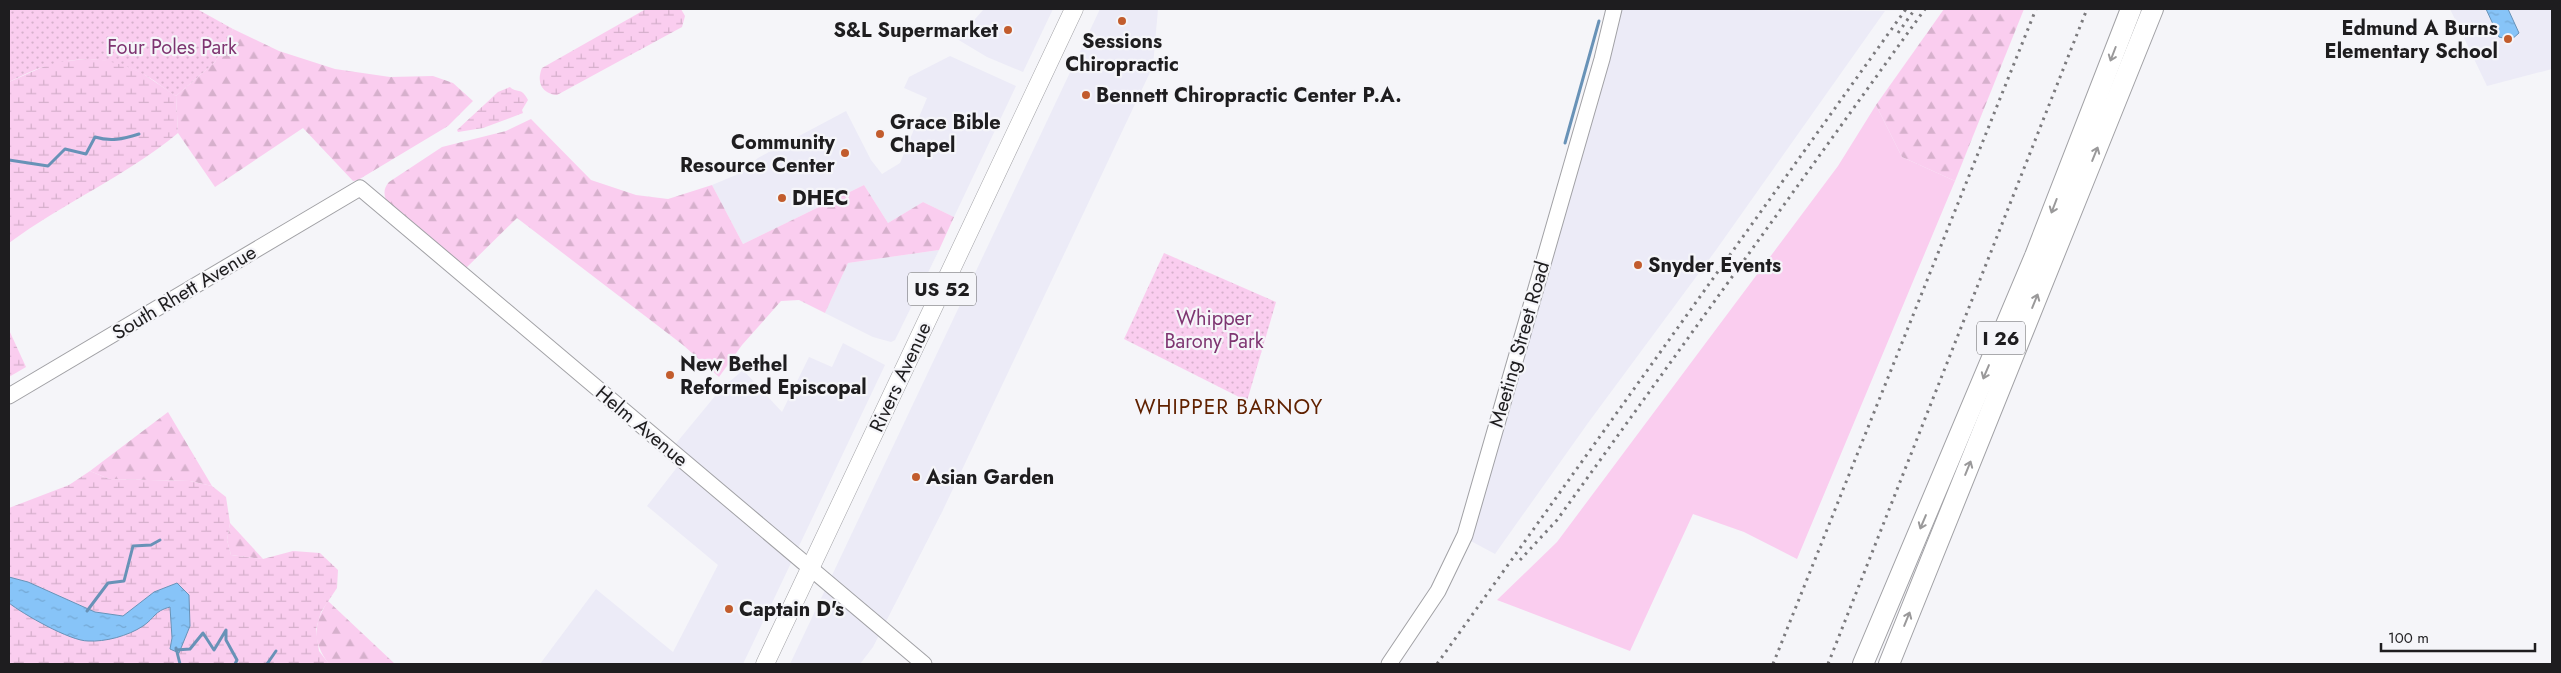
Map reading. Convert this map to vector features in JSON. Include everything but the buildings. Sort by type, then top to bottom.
[{"type":"highway","name":"I 26","points":[[1863,664],[2035,256],[2130,9]]},
{"type":"highway","name":"I 26","points":[[1889,664],[2153,9]]},
{"type":"main road","name":"Rivers Avenue","points":[[765,664],[1074,9]]},
{"type":"street","name":"Meeting Street Road","points":[[1388,664],[1438,591],[1465,536],[1602,59],[1614,9]]},
{"type":"street","name":"Helm Avenue","points":[[360,188],[924,664]]},
{"type":"street","name":"South Rhett Avenue","points":[[9,396],[360,188]]},
{"type":"shaded area","points":[[984,9],[1053,9],[1023,72],[987,57],[957,39]]},
{"type":"shaded area","points":[[1100,9],[1158,9],[1153,66],[1067,248],[942,512],[873,647],[860,664],[790,664]]},
{"type":"shaded area","points":[[1621,9],[1885,11],[1716,250],[1588,423],[1495,554],[1469,540]]},
{"type":"shaded area","name":"Edmund A Burns Elementary School","points":[[2450,9],[2552,9],[2552,69],[2487,86]]},
{"type":"shaded area","points":[[950,56],[1016,86],[954,217],[923,202],[888,223],[864,185],[743,244],[712,185],[736,175],[758,158],[846,111],[871,160],[882,174],[900,163],[927,98],[904,88],[909,77]]},
{"type":"shaded area","points":[[939,250],[895,340],[891,342],[873,337],[825,313],[848,263]]},
{"type":"shaded area","points":[[843,343],[885,365],[743,664],[540,664],[596,589],[673,652],[718,565],[647,506],[685,457],[673,447],[720,390],[743,370],[782,412],[809,357],[832,367]]},
{"type":"green space","name":"Four Poles Park","points":[[9,9],[197,9],[233,29],[215,62],[176,96],[146,75],[107,61],[90,59],[58,63],[25,74],[9,82]]},
{"type":"green space","points":[[646,9],[681,9],[685,16],[682,27],[557,95],[544,90],[540,82],[542,68]]},
{"type":"green space","points":[[1944,9],[2024,9],[1955,181],[1902,157],[1876,105]]},
{"type":"green space","points":[[233,29],[279,51],[335,69],[390,77],[433,76],[453,83],[473,101],[448,126],[358,180],[353,181],[303,128],[215,187],[178,133],[176,96],[215,62]]},
{"type":"green space","points":[[88,59],[115,61],[142,73],[176,96],[178,133],[137,163],[9,243],[9,82],[54,62]]},
{"type":"green space","points":[[510,87],[523,93],[528,100],[522,110],[523,113],[483,128],[458,132],[457,130],[498,92]]},
{"type":"green space","points":[[1876,105],[1902,157],[1955,181],[1797,559],[1744,532],[1693,514],[1630,651],[1497,600],[1557,542],[1838,166]]},
{"type":"green space","points":[[531,119],[591,180],[636,195],[668,199],[712,185],[743,244],[864,185],[888,223],[923,202],[954,217],[939,250],[848,263],[825,313],[799,300],[781,301],[742,345],[719,377],[683,345],[517,218],[465,269],[389,206],[384,194],[389,182],[442,147],[506,131]]},
{"type":"green space","name":"Whipper Barony Park","points":[[1164,253],[1276,302],[1247,401],[1124,339]]},
{"type":"green space","points":[[9,330],[26,367],[9,377]]},
{"type":"green space","points":[[168,412],[212,486],[190,481],[109,479],[90,471]]},
{"type":"green space","points":[[90,471],[109,479],[190,481],[212,486],[226,497],[230,523],[227,540],[231,555],[263,559],[293,551],[320,553],[338,570],[337,588],[321,612],[316,629],[319,651],[329,664],[9,664],[9,603],[51,628],[143,626],[158,610],[170,607],[172,638],[170,649],[179,653],[190,626],[189,596],[177,583],[154,592],[123,616],[95,612],[28,582],[9,577],[9,508],[69,485]]},
{"type":"green space","points":[[230,523],[263,559],[231,555],[227,540]]},
{"type":"green space","points":[[328,601],[395,664],[329,664],[323,656],[316,633],[319,617]]},
{"type":"water","points":[[2486,9],[2508,9],[2519,33],[2511,40],[2499,37]]},
{"type":"water","points":[[9,577],[28,582],[95,612],[123,616],[154,592],[177,583],[189,595],[190,626],[179,653],[170,649],[172,638],[170,607],[158,613],[137,630],[116,638],[80,640],[47,626],[9,603]]},
{"type":"waterway","points":[[1565,143],[1599,21]]},
{"type":"waterway","points":[[9,160],[48,166],[65,149],[86,154],[95,137],[117,139],[139,134]]},
{"type":"waterway","points":[[87,611],[108,583],[124,581],[133,546],[151,545],[160,540]]},
{"type":"waterway","points":[[176,650],[190,649],[203,633],[214,650],[226,630],[226,640],[237,660],[235,664]]},
{"type":"waterway","points":[[176,648],[180,664]]},
{"type":"waterway","points":[[267,664],[276,651]]},
{"type":"railway","points":[[1437,664],[1906,9]]},
{"type":"railway","points":[[1898,33],[1915,9]]},
{"type":"railway","points":[[1520,560],[1557,520],[1925,9]]},
{"type":"railway","points":[[1773,664],[2036,9]]},
{"type":"railway","points":[[1828,664],[2087,9]]},
{"type":"place","name":"Sessions Chiropractic","points":[[1122,21]]},
{"type":"place","name":"S&L Supermarket","points":[[1008,30]]},
{"type":"place","name":"Edmund A Burns Elementary School","points":[[2508,39]]},
{"type":"place","name":"Bennett Chiropractic Center P.A.","points":[[1086,95]]},
{"type":"place","name":"Grace Bible Chapel","points":[[880,134]]},
{"type":"place","name":"Community Resource Center","points":[[845,153]]},
{"type":"place","name":"DHEC","points":[[782,198]]},
{"type":"place","name":"Snyder Events","points":[[1638,265]]},
{"type":"place","name":"New Bethel Reformed Episcopal","points":[[670,375]]},
{"type":"place","name":"Asian Garden","points":[[916,477]]},
{"type":"place","name":"Captain D's","points":[[729,609]]},
{"type":"district","name":"WHIPPER BARNOY","points":[[1229,407]]}]
